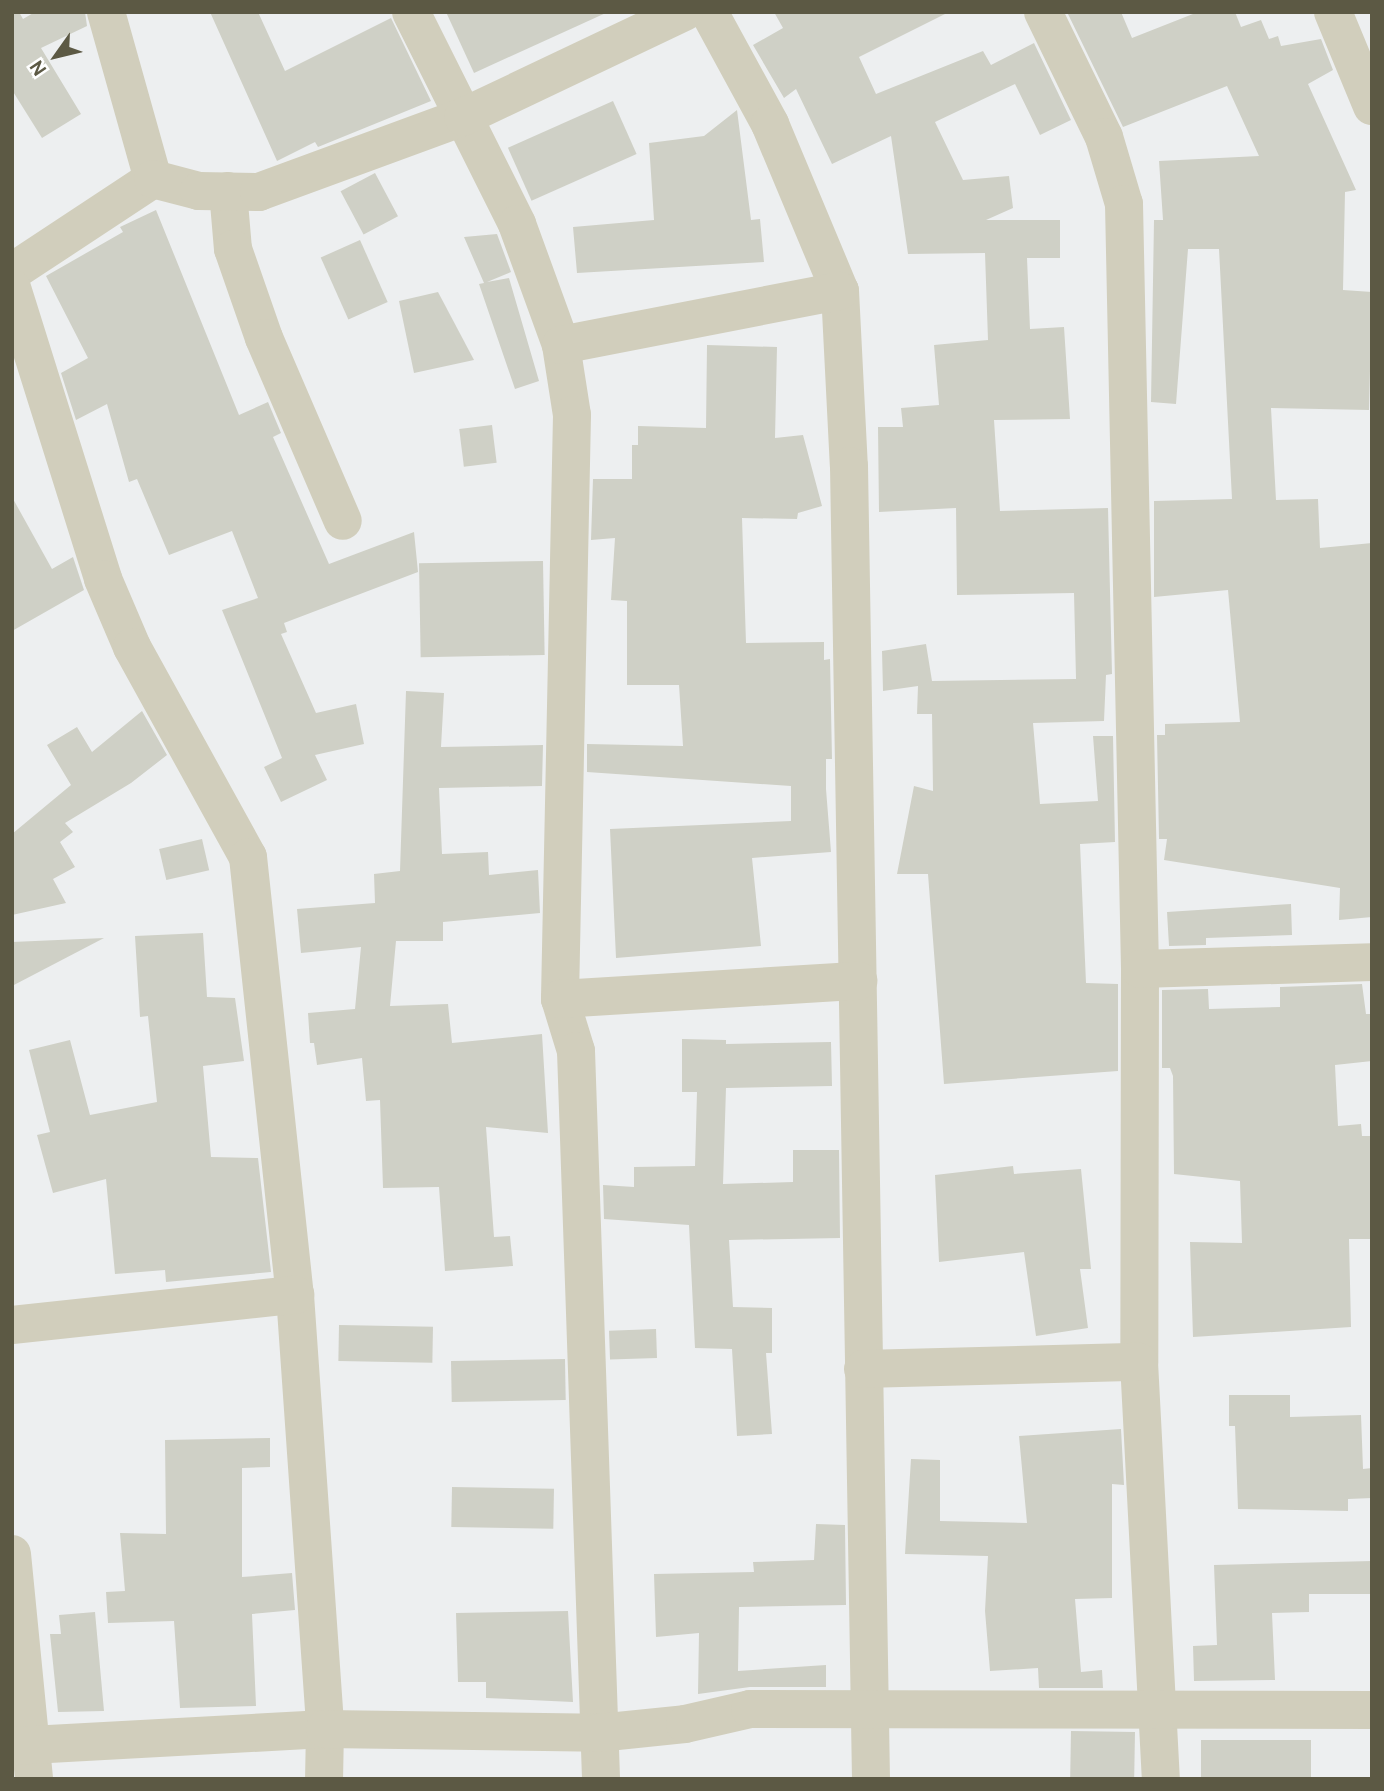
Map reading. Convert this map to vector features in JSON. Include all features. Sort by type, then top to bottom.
[{"type":"street","points":[[106,12],[153,179]]},
{"type":"street","points":[[411,12],[517,224],[561,345],[572,415],[560,999],[576,1051],[595,1506],[601,1779]]},
{"type":"street","points":[[12,272],[153,179],[199,191],[259,192],[463,117],[684,12]]},
{"type":"street","points":[[709,12],[780,145],[840,291],[849,466],[871,1779]]},
{"type":"street","points":[[1043,12],[1104,137],[1124,204],[1140,969],[1139,1362],[1155,1712],[1161,1779]]},
{"type":"street","points":[[1333,12],[1372,106]]},
{"type":"street","points":[[228,191],[233,249],[264,338],[343,522]]},
{"type":"street","points":[[12,288],[103,579],[132,647],[248,857],[295,1295],[325,1729],[324,1779]]},
{"type":"street","points":[[561,345],[840,291]]},
{"type":"street","points":[[1140,969],[1372,962]]},
{"type":"street","points":[[560,999],[858,981]]},
{"type":"street","points":[[12,1325],[295,1295]]},
{"type":"street","points":[[863,1369],[1139,1362]]},
{"type":"street","points":[[12,1554],[27,1756],[325,1729],[598,1733],[685,1724],[750,1709],[1155,1712],[1372,1710]]},
{"type":"building","points":[[12,12],[19,12],[23,19],[35,12],[85,12],[87,26],[41,48],[81,114],[42,138],[12,90]]},
{"type":"building","points":[[210,12],[258,12],[285,71],[391,18],[431,101],[318,147],[315,142],[277,161]]},
{"type":"building","points":[[446,12],[608,12],[474,73]]},
{"type":"building","points":[[774,12],[949,12],[859,57],[876,94],[983,51],[991,65],[1034,43],[1071,120],[1040,135],[1015,84],[935,122],[963,180],[1009,176],[1013,208],[986,220],[1060,220],[1060,258],[1027,258],[1030,329],[1064,327],[1070,419],[994,420],[1000,511],[1108,508],[1112,674],[1106,675],[1104,721],[1033,723],[1040,804],[1098,801],[1093,736],[1113,736],[1115,842],[1080,844],[1086,983],[1118,984],[1118,1071],[944,1084],[928,874],[897,874],[914,786],[933,791],[932,714],[917,714],[918,686],[883,691],[882,651],[926,644],[932,681],[1076,679],[1074,593],[957,595],[956,508],[879,512],[878,427],[903,427],[901,408],[939,405],[934,345],[988,340],[985,253],[908,254],[891,136],[832,164],[796,89],[784,98],[753,45],[783,28]]},
{"type":"building","points":[[1067,12],[1121,12],[1132,38],[1198,12],[1235,12],[1241,27],[1261,20],[1269,39],[1278,36],[1281,46],[1321,39],[1333,70],[1308,84],[1356,190],[1345,192],[1343,290],[1372,292],[1369,410],[1271,408],[1276,500],[1318,499],[1320,548],[1372,543],[1372,917],[1339,920],[1340,888],[1164,860],[1167,839],[1159,839],[1157,735],[1165,735],[1165,724],[1240,722],[1228,590],[1154,597],[1154,501],[1232,499],[1219,249],[1188,249],[1176,404],[1151,402],[1154,220],[1163,220],[1159,161],[1259,156],[1227,86],[1123,127]]},
{"type":"building","points":[[613,101],[637,154],[532,201],[508,148]]},
{"type":"building","points":[[737,110],[751,220],[760,219],[764,262],[577,273],[573,227],[654,220],[649,143],[704,136]]},
{"type":"building","points":[[375,173],[398,216],[364,235],[341,191]]},
{"type":"building","points":[[156,210],[239,415],[268,402],[281,433],[273,437],[329,564],[414,532],[418,572],[284,623],[287,632],[281,634],[316,713],[356,704],[364,744],[315,755],[327,780],[281,802],[264,767],[282,758],[222,610],[258,598],[232,531],[169,555],[137,479],[129,482],[107,404],[76,420],[61,373],[88,358],[46,276],[123,232],[120,227]]},
{"type":"building","points":[[497,234],[511,272],[487,282],[509,278],[539,381],[515,389],[479,284],[484,283],[464,237]]},
{"type":"building","points":[[360,240],[388,302],[348,320],[321,257]]},
{"type":"building","points":[[438,292],[474,360],[414,373],[399,301]]},
{"type":"building","points":[[707,345],[777,347],[775,438],[803,435],[822,506],[798,513],[797,519],[742,518],[746,643],[824,642],[824,660],[830,659],[832,759],[826,759],[826,789],[831,852],[752,858],[761,946],[616,958],[610,829],[791,821],[791,786],[587,772],[587,744],[683,746],[679,685],[627,685],[627,601],[611,600],[615,538],[591,540],[593,479],[632,479],[632,445],[638,445],[638,426],[706,428]]},
{"type":"building","points":[[492,425],[497,463],[464,467],[459,429]]},
{"type":"building","points":[[12,497],[52,569],[73,557],[84,590],[12,631]]},
{"type":"building","points":[[543,561],[545,655],[421,657],[419,563]]},
{"type":"building","points":[[406,691],[444,693],[441,747],[543,745],[542,786],[439,788],[442,854],[488,852],[489,875],[538,870],[540,913],[443,922],[443,941],[396,941],[390,1006],[448,1004],[452,1043],[542,1034],[548,1133],[486,1127],[494,1237],[510,1236],[513,1266],[445,1271],[439,1187],[383,1188],[380,1100],[366,1101],[362,1058],[317,1065],[314,1043],[310,1043],[308,1013],[355,1009],[361,947],[301,953],[297,909],[375,903],[374,874],[400,871]]},
{"type":"building","points":[[142,711],[167,755],[131,783],[65,823],[73,832],[60,842],[75,867],[53,879],[66,903],[12,915],[12,834],[71,785],[47,745],[77,727],[92,752]]},
{"type":"building","points":[[202,839],[209,870],[166,880],[159,849]]},
{"type":"building","points":[[1291,904],[1292,935],[1206,938],[1206,945],[1169,946],[1167,912]]},
{"type":"building","points":[[203,933],[207,997],[235,998],[244,1061],[203,1066],[211,1157],[258,1158],[271,1272],[166,1282],[165,1270],[115,1274],[106,1179],[53,1193],[37,1135],[50,1132],[29,1050],[70,1040],[90,1115],[157,1102],[148,1016],[140,1017],[135,936]]},
{"type":"building","points":[[104,938],[12,986],[12,942]]},
{"type":"building","points":[[1362,984],[1366,1014],[1372,1014],[1372,1061],[1335,1065],[1338,1126],[1361,1124],[1362,1136],[1372,1136],[1372,1239],[1349,1239],[1351,1327],[1193,1337],[1190,1242],[1242,1243],[1240,1181],[1174,1174],[1173,1076],[1170,1068],[1162,1068],[1162,990],[1208,989],[1209,1009],[1280,1007],[1280,987]]},
{"type":"building","points":[[682,1039],[726,1040],[726,1044],[831,1042],[832,1086],[726,1088],[723,1184],[793,1182],[793,1150],[839,1150],[840,1238],[729,1240],[733,1307],[772,1308],[772,1353],[766,1353],[772,1434],[737,1436],[732,1349],[695,1348],[689,1225],[604,1219],[603,1185],[634,1187],[634,1167],[695,1166],[697,1092],[682,1092]]},
{"type":"building","points":[[1013,1166],[1014,1174],[1081,1169],[1091,1269],[1080,1269],[1088,1328],[1036,1336],[1024,1252],[939,1262],[935,1175]]},
{"type":"building","points":[[339,1325],[433,1327],[432,1363],[338,1361]]},
{"type":"building","points":[[656,1329],[657,1358],[610,1360],[609,1331]]},
{"type":"building","points":[[565,1359],[566,1400],[452,1402],[451,1361]]},
{"type":"building","points":[[1229,1395],[1290,1395],[1290,1417],[1361,1415],[1363,1469],[1372,1468],[1372,1498],[1348,1499],[1348,1511],[1238,1509],[1235,1426],[1229,1426]]},
{"type":"building","points":[[1121,1429],[1124,1485],[1112,1484],[1112,1598],[1075,1599],[1081,1672],[1102,1670],[1103,1688],[1039,1688],[1038,1668],[990,1671],[985,1611],[988,1556],[905,1554],[911,1459],[940,1460],[940,1521],[1027,1523],[1019,1436]]},
{"type":"building","points":[[270,1438],[270,1467],[242,1468],[242,1577],[292,1573],[295,1610],[252,1614],[256,1706],[180,1708],[174,1621],[108,1623],[106,1592],[125,1591],[120,1533],[166,1534],[165,1440]]},
{"type":"building","points":[[452,1487],[554,1489],[553,1529],[451,1527]]},
{"type":"building","points":[[816,1524],[845,1525],[846,1605],[739,1607],[738,1671],[826,1665],[826,1687],[750,1687],[698,1694],[699,1633],[656,1637],[654,1574],[754,1572],[753,1562],[814,1560]]},
{"type":"building","points":[[1372,1561],[1372,1594],[1309,1594],[1309,1612],[1272,1613],[1275,1680],[1194,1681],[1193,1646],[1217,1645],[1214,1565]]},
{"type":"building","points":[[568,1611],[573,1702],[486,1698],[486,1682],[458,1682],[456,1613]]},
{"type":"building","points":[[95,1612],[104,1711],[58,1712],[50,1634],[61,1634],[59,1615]]},
{"type":"building","points":[[1071,1731],[1135,1732],[1134,1779],[1070,1779]]},
{"type":"building","points":[[1201,1740],[1311,1740],[1311,1779],[1201,1779]]}]
